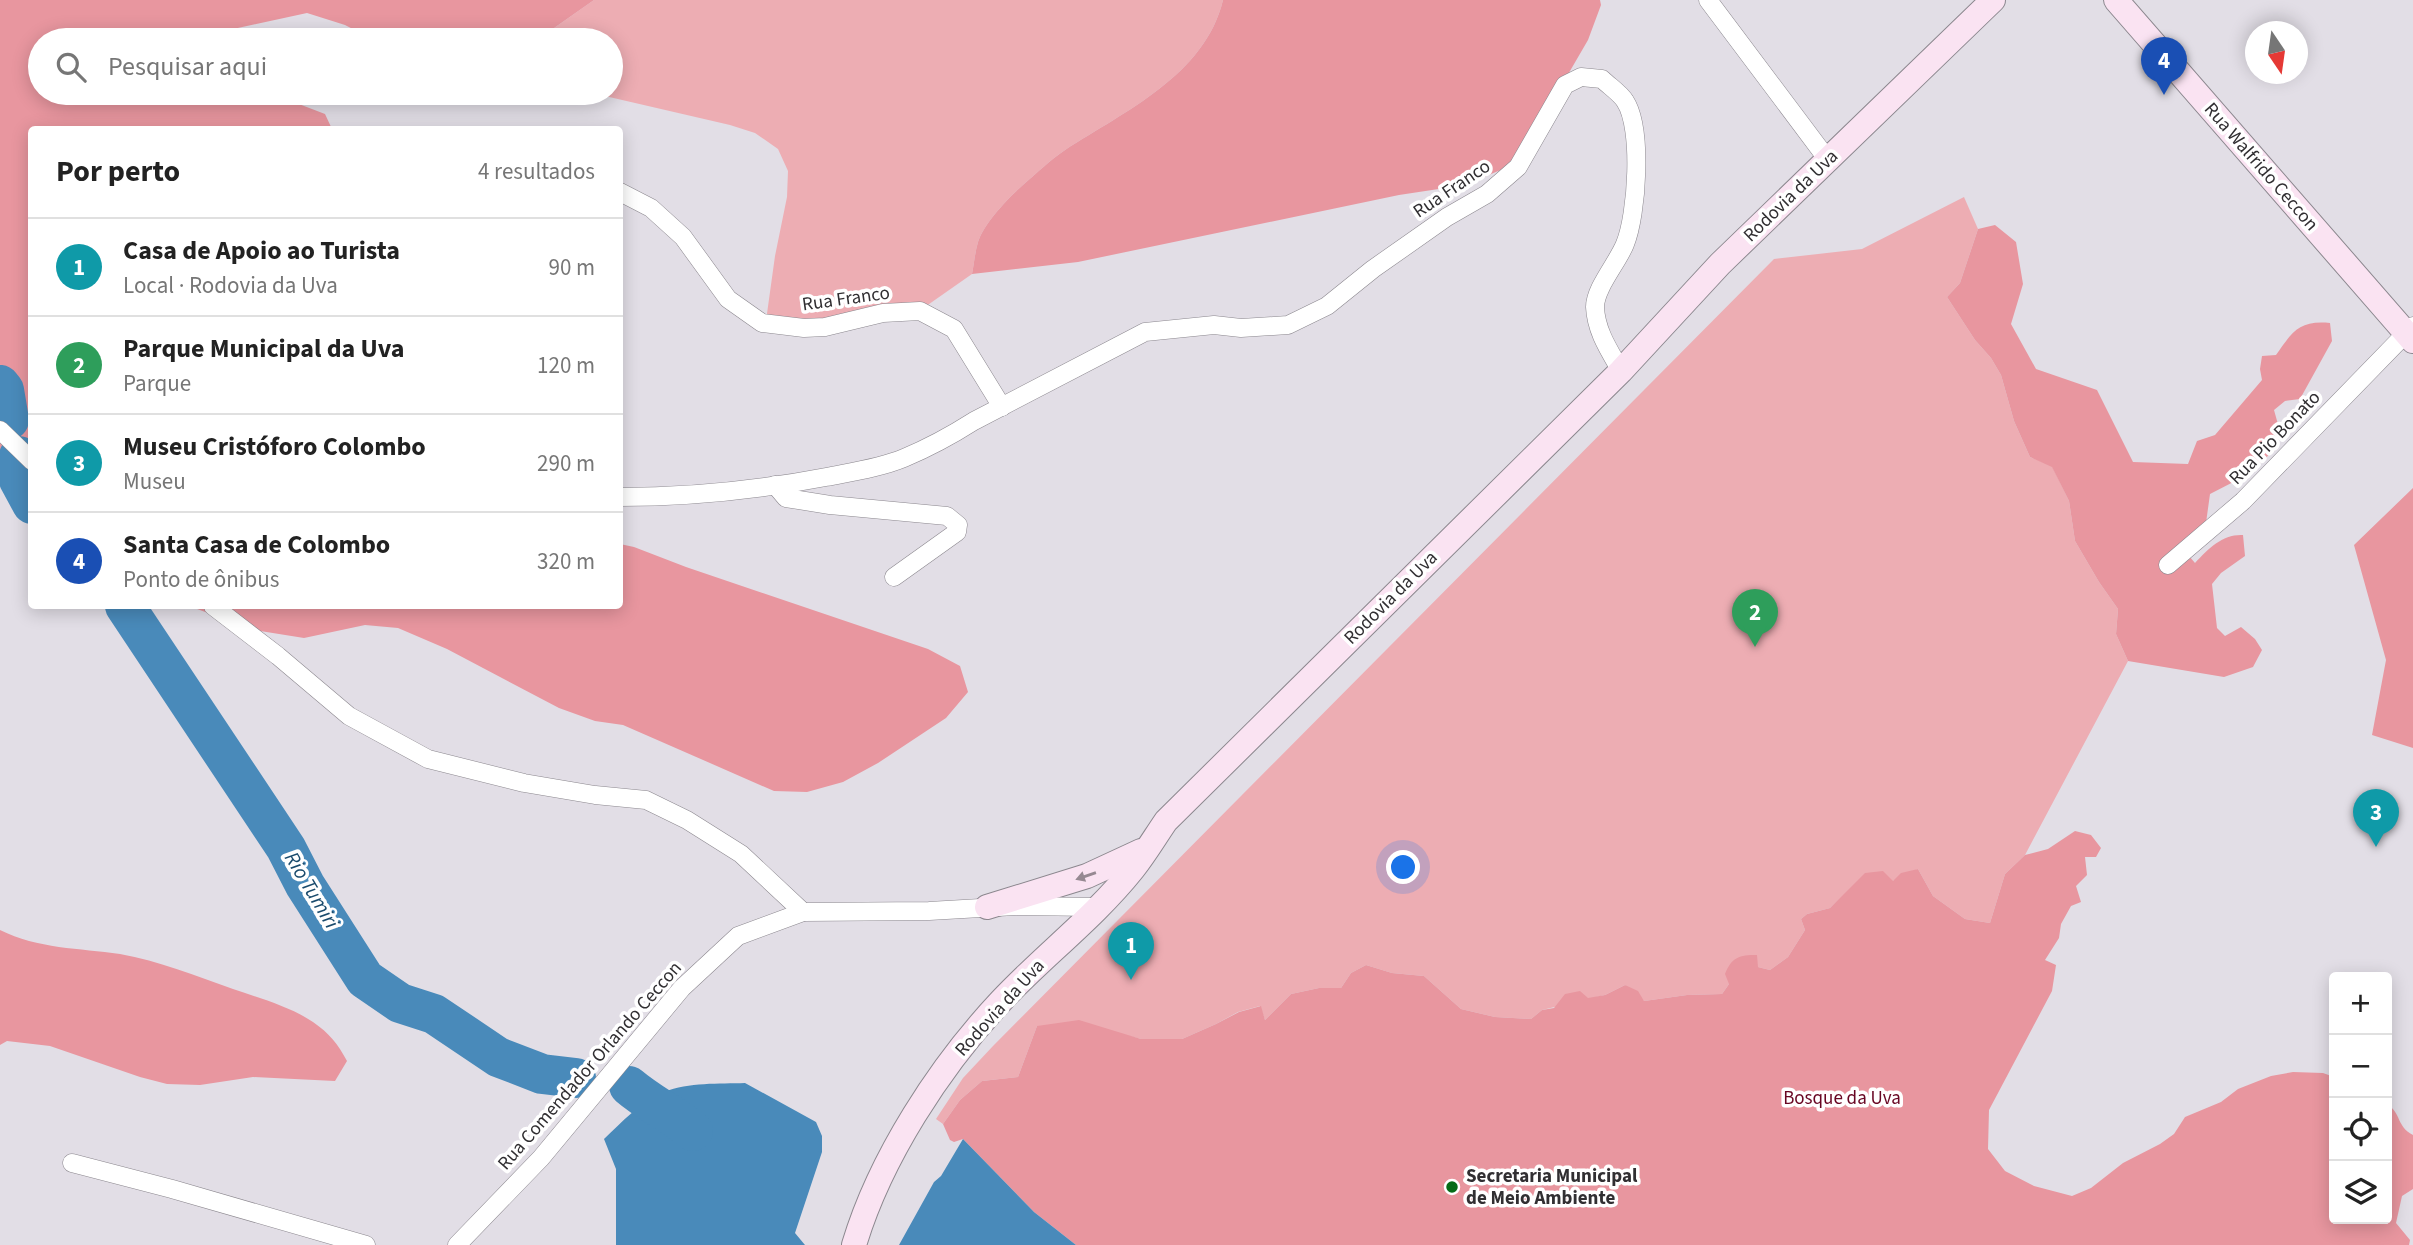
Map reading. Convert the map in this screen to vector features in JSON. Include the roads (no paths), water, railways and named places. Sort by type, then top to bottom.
[{"type":"street","points":[[1708,0],[1828,160]]},
{"type":"street","name":"Rodovia da Uva","points":[[855,1242],[880,1182],[929,1089],[1001,1001],[1132,870],[1166,821],[1621,371],[1720,264],[1993,0]]},
{"type":"street","name":"Rua Walfrido Ceccon","points":[[2116,0],[2411,334]]},
{"type":"street","name":"Rua Franco","points":[[623,497],[713,493],[775,485],[846,473],[902,459],[1145,332],[1214,325],[1241,328],[1288,325],[1327,306],[1447,217],[1487,194],[1518,167],[1565,85],[1581,77],[1602,79],[1626,102],[1633,131],[1635,205],[1625,244],[1595,304],[1599,332],[1621,371]]},
{"type":"street","name":"Rua Franco","points":[[623,194],[651,208],[683,237],[727,299],[762,323],[804,328],[825,327],[883,313],[920,311],[954,329],[1002,407]]},
{"type":"street","name":"Rua Pio Bonato","points":[[2168,565],[2243,501],[2411,334]]},
{"type":"street","points":[[0,430],[28,457]]},
{"type":"street","points":[[775,485],[786,498],[947,516],[958,526],[957,532],[894,577]]},
{"type":"street","points":[[218,609],[349,716],[428,759],[524,783],[646,800],[687,820],[741,854],[803,912]]},
{"type":"street","points":[[987,907],[1087,876],[1148,848]]},
{"type":"street","name":"Rua Comendador Orlando Ceccon","points":[[457,1245],[541,1158],[682,988],[738,936],[803,912],[1097,907]]},
{"type":"street","points":[[72,1163],[366,1245]]},
{"type":"water","points":[[745,1083],[816,1122],[822,1136],[822,1152],[795,1233],[805,1245],[616,1245],[616,1169],[604,1139],[639,1107],[664,1092],[694,1085]]},
{"type":"water","points":[[963,1139],[1034,1212],[1076,1245],[899,1245],[934,1182],[941,1176]]},
{"type":"waterway","name":"Rio Tumiri","points":[[0,385],[4,390],[9,420]]},
{"type":"waterway","name":"Rio Tumiri","points":[[19,456],[19,480],[28,497]]},
{"type":"waterway","name":"Rio Tumiri","points":[[127,609],[286,848],[305,885],[365,979],[400,1003],[434,1014],[498,1057],[542,1074],[576,1078]]},
{"type":"waterway","name":"Rio Tumiri","points":[[629,1086],[693,1131]]},
{"type":"place","name":"Santa Casa de Colombo","points":[[2164,95]]},
{"type":"place","name":"Parque Municipal da Uva","points":[[1755,647]]},
{"type":"place","name":"Museu Cristóforo Colombo","points":[[2376,847]]},
{"type":"place","name":"Casa de Apoio ao Turista","points":[[1131,980]]},
{"type":"place","name":"Secretaria Municipal de Meio Ambiente","points":[[1452,1187]]},
{"type":"park label","name":"Bosque da Uva","points":[[1842,1098]]}]
